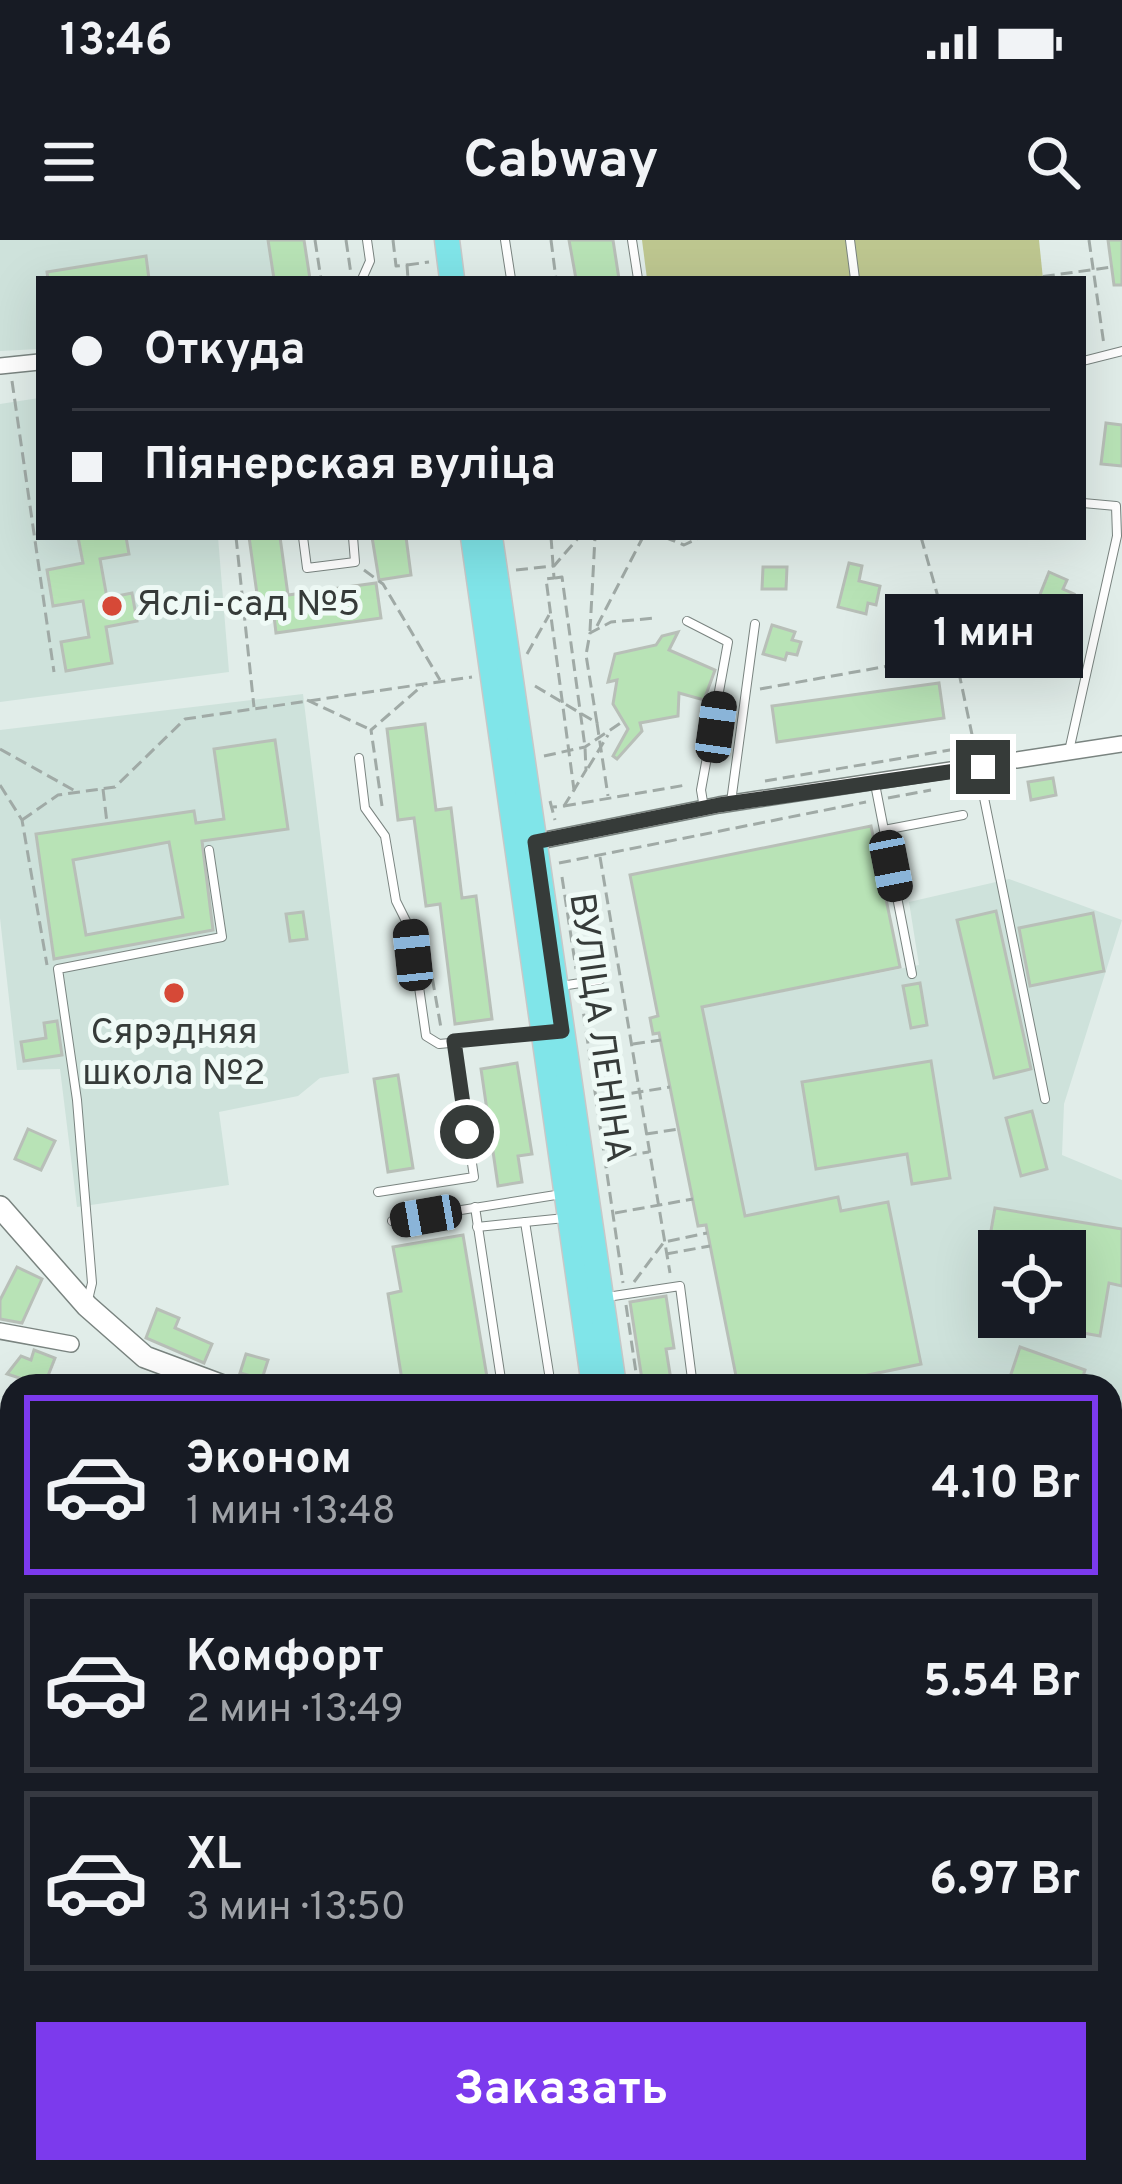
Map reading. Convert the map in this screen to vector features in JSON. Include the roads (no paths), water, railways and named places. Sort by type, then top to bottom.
[{"type":"main road","points":[[431,240],[436,276]]},
{"type":"main road","points":[[447,240],[452,276]]},
{"type":"main road","name":"ВУЛІЦА ЛЕНІНА","points":[[473,540],[526,843]]},
{"type":"main road","name":"ВУЛІЦА ЛЕНІНА","points":[[490,540],[572,1201],[602,1297],[612,1374]]},
{"type":"main road","name":"ВУЛІЦА ЛЕНІНА","points":[[596,1374],[602,1297]]},
{"type":"street","points":[[6,373],[36,363]]},
{"type":"street","points":[[526,843],[731,803],[877,792],[980,762],[1122,744]]},
{"type":"street","points":[[0,1207],[86,1306],[145,1357],[191,1374]]},
{"type":"street","points":[[0,1331],[71,1344]]},
{"type":"lane","points":[[363,276],[370,261],[368,240]]},
{"type":"lane","points":[[505,240],[511,276]]},
{"type":"lane","points":[[632,240],[638,276]]},
{"type":"lane","points":[[850,240],[855,276]]},
{"type":"lane","points":[[1086,360],[1122,351]]},
{"type":"lane","points":[[1069,752],[1118,536],[1119,506],[1086,503]]},
{"type":"lane","points":[[304,540],[307,568],[355,562],[352,540]]},
{"type":"lane","points":[[687,621],[728,642],[701,790],[704,808]]},
{"type":"lane","points":[[731,803],[754,625]]},
{"type":"lane","points":[[359,758],[365,808],[385,836],[396,901],[411,931],[426,1036],[448,1042],[552,1033]]},
{"type":"lane","points":[[980,762],[1045,1099]]},
{"type":"lane","points":[[877,792],[912,974]]},
{"type":"lane","points":[[884,830],[963,815]]},
{"type":"lane","points":[[86,1306],[92,1283],[58,969],[222,937],[209,850]]},
{"type":"lane","points":[[546,989],[600,980]]},
{"type":"lane","points":[[378,1192],[474,1177],[448,1042]]},
{"type":"lane","points":[[392,1221],[475,1207],[572,1201]]},
{"type":"lane","points":[[477,1227],[525,1222],[572,1201]]},
{"type":"lane","points":[[475,1207],[500,1374]]},
{"type":"lane","points":[[525,1222],[549,1374]]},
{"type":"lane","points":[[602,1297],[680,1286],[691,1374]]},
{"type":"place","name":"Яслі-сад №5","points":[[112,606]]},
{"type":"place","name":"Сярэдняя школа №2","points":[[174,993]]}]
